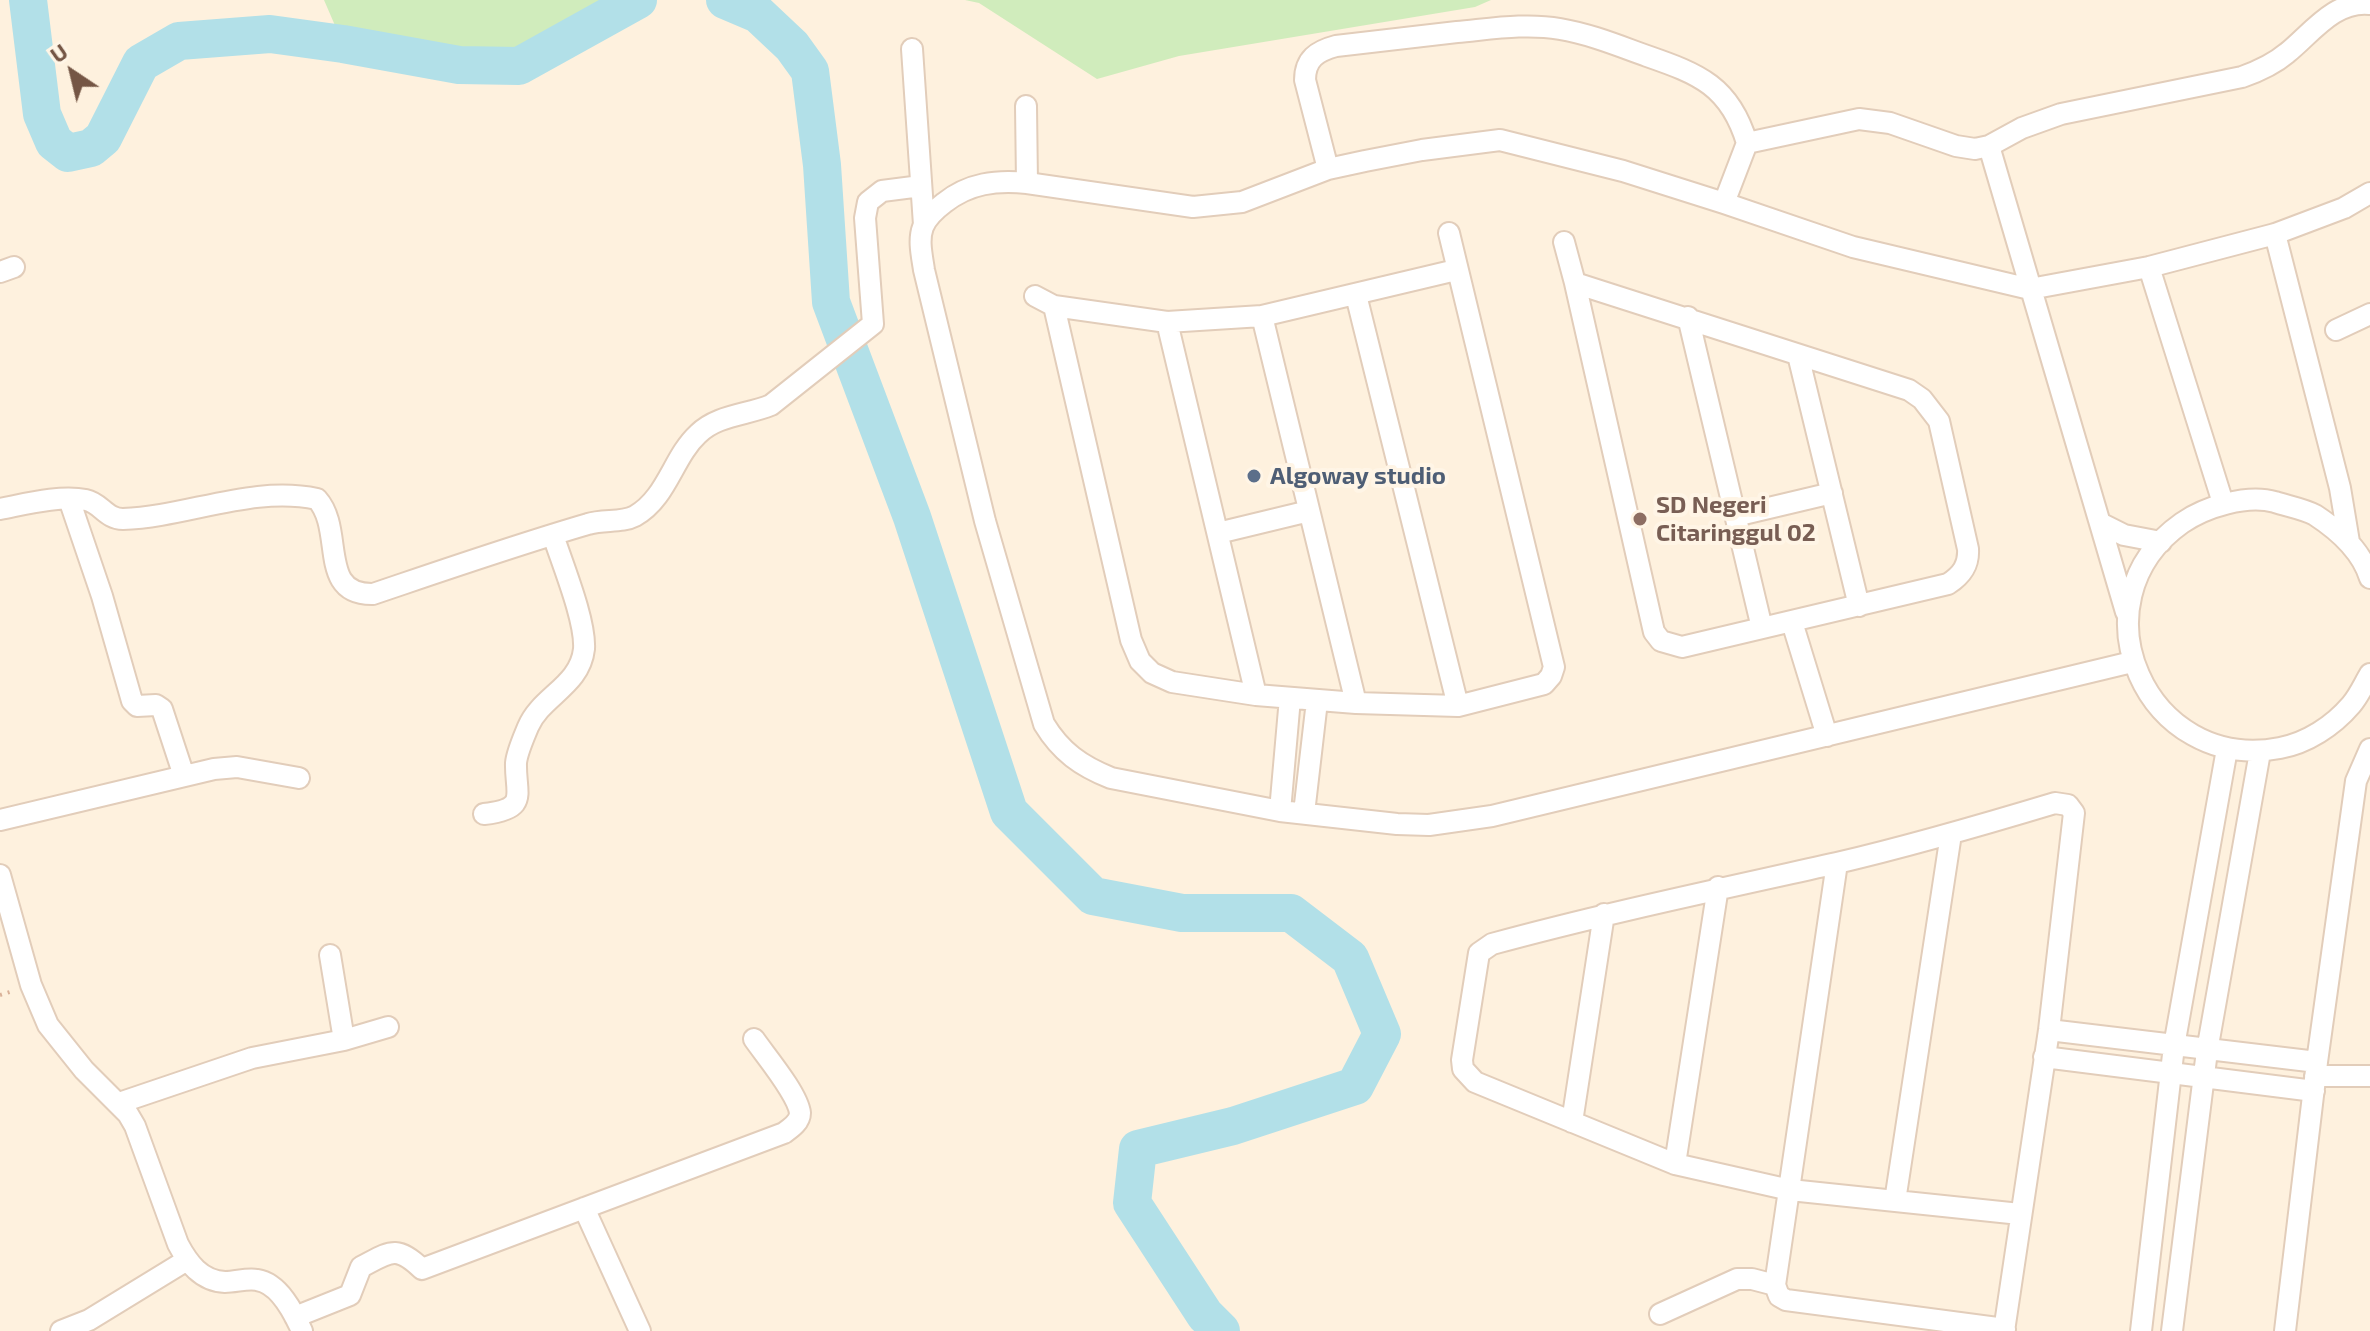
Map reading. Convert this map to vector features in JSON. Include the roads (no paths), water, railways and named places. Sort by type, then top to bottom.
[{"type":"street","points":[[1747,143],[1859,119],[1890,123],[1966,148],[1989,146],[2022,128],[2061,114],[2259,71],[2289,51],[2339,5],[2351,1],[2370,4]]},
{"type":"street","points":[[1328,169],[1305,80],[1305,69],[1316,54],[1336,46],[1525,26],[1590,36],[1691,71],[1714,87],[1738,120],[1747,143],[1724,203]]},
{"type":"street","points":[[912,49],[924,225],[921,242],[924,270],[985,521],[1044,724],[1068,756],[1090,769],[1111,778],[1280,811],[1429,825],[1492,816],[2132,662]]},
{"type":"street","points":[[1026,106],[1027,183]]},
{"type":"street","points":[[924,225],[934,211],[966,189],[1002,181],[1193,207],[1217,206],[1242,202],[1328,169],[1422,150],[1500,140],[1623,171],[1853,247],[2030,289],[2149,267],[2275,234],[2344,208],[2370,193]]},
{"type":"street","points":[[1989,146],[2127,616],[2132,662],[2153,702],[2186,733],[2227,749],[2260,752],[2295,745],[2326,729],[2352,704],[2370,674]]},
{"type":"street","points":[[0,509],[69,499],[88,500],[110,517],[118,519],[143,518],[255,498],[296,495],[317,499],[329,520],[334,556],[343,584],[349,591],[358,594],[373,594],[598,521],[628,519],[653,500],[698,433],[724,419],[751,414],[771,405],[873,324],[865,218],[868,202],[882,191],[921,186]]},
{"type":"street","points":[[1054,306],[1131,640],[1140,661],[1152,673],[1172,682],[1256,695],[1317,701],[1458,706],[1544,684],[1554,667],[1449,233]]},
{"type":"street","points":[[2275,234],[2340,488],[2349,542],[2370,578]]},
{"type":"street","points":[[1564,242],[1654,632],[1661,641],[1682,647],[1948,584],[1958,577],[1968,559],[1968,549],[1939,421],[1922,399],[1909,390],[1575,283]]},
{"type":"street","points":[[2149,267],[2223,503]]},
{"type":"street","points":[[1035,296],[1054,306],[1167,322],[1262,316],[1456,270]]},
{"type":"street","points":[[1356,295],[1458,706]]},
{"type":"street","points":[[2336,330],[2370,314]]},
{"type":"street","points":[[1262,316],[1356,703]]},
{"type":"street","points":[[1688,317],[1762,628]]},
{"type":"street","points":[[1167,322],[1256,695]]},
{"type":"street","points":[[1798,355],[1859,606]]},
{"type":"street","points":[[1735,516],[1832,493]]},
{"type":"street","points":[[69,499],[102,596],[132,701],[137,706],[156,705],[162,709],[184,776]]},
{"type":"street","points":[[2127,616],[2134,585],[2148,557],[2168,533],[2194,515],[2223,503],[2269,500],[2313,514],[2349,542]]},
{"type":"street","points":[[1218,533],[1309,511]]},
{"type":"street","points":[[2100,523],[2124,535],[2161,542]]},
{"type":"street","points":[[484,814],[498,812],[515,803],[519,795],[516,762],[529,725],[542,706],[569,684],[581,661],[584,646],[580,623],[553,535]]},
{"type":"street","points":[[1792,622],[1827,736]]},
{"type":"street","points":[[1280,811],[1290,698]]},
{"type":"street","points":[[1304,813],[1317,701]]},
{"type":"street","points":[[2141,1331],[2174,1046],[2227,749]]},
{"type":"street","points":[[2285,1331],[2315,1076],[2356,781],[2370,749]]},
{"type":"street","points":[[2172,1331],[2203,1076],[2260,752]]},
{"type":"street","points":[[0,820],[184,776],[237,767],[299,778]]},
{"type":"street","points":[[1837,863],[1790,1190],[1775,1285],[1779,1296],[1786,1300],[1896,1322],[2004,1330],[2049,1030],[2074,813],[2068,805],[2055,803],[1837,863],[1718,887],[1492,944],[1479,953],[1477,960],[1462,1060],[1467,1076],[1475,1082],[1675,1164],[1790,1190],[2020,1214]]},
{"type":"street","points":[[1895,1201],[1951,834]]},
{"type":"street","points":[[0,875],[31,985],[43,1015],[84,1070],[119,1103],[135,1126],[178,1244],[187,1260],[198,1272],[222,1282],[256,1279],[267,1283],[287,1304],[298,1324],[350,1295],[361,1267],[379,1258],[395,1252],[407,1254],[422,1269],[784,1133],[793,1127],[800,1113],[754,1039]]},
{"type":"street","points":[[1675,1164],[1718,887]]},
{"type":"street","points":[[1572,1122],[1604,914]]},
{"type":"street","points":[[330,955],[344,1040]]},
{"type":"street","points":[[119,1103],[252,1058],[344,1040],[388,1027]]},
{"type":"street","points":[[2049,1030],[2207,1051],[2315,1076]]},
{"type":"street","points":[[2044,1057],[2203,1076],[2370,1076]]},
{"type":"street","points":[[584,1208],[640,1331]]},
{"type":"street","points":[[61,1331],[89,1320],[187,1260]]},
{"type":"street","points":[[1660,1314],[1737,1279],[1775,1285]]},
{"type":"waterway","points":[[28,0],[42,114],[54,142],[68,153],[91,148],[103,138],[141,63],[179,41],[270,34],[459,65],[519,66],[638,0]]},
{"type":"waterway","points":[[725,0],[758,14],[792,46],[810,71],[822,165],[831,302],[912,517],[1009,812],[1093,896],[1182,913],[1291,913],[1350,958],[1382,1034],[1355,1086],[1233,1126],[1138,1149],[1132,1203],[1205,1315],[1221,1331]]},
{"type":"place","name":"Algoway studio","points":[[1254,476]]},
{"type":"place","name":"SD Negeri Citaringgul 02","points":[[1640,519]]}]
